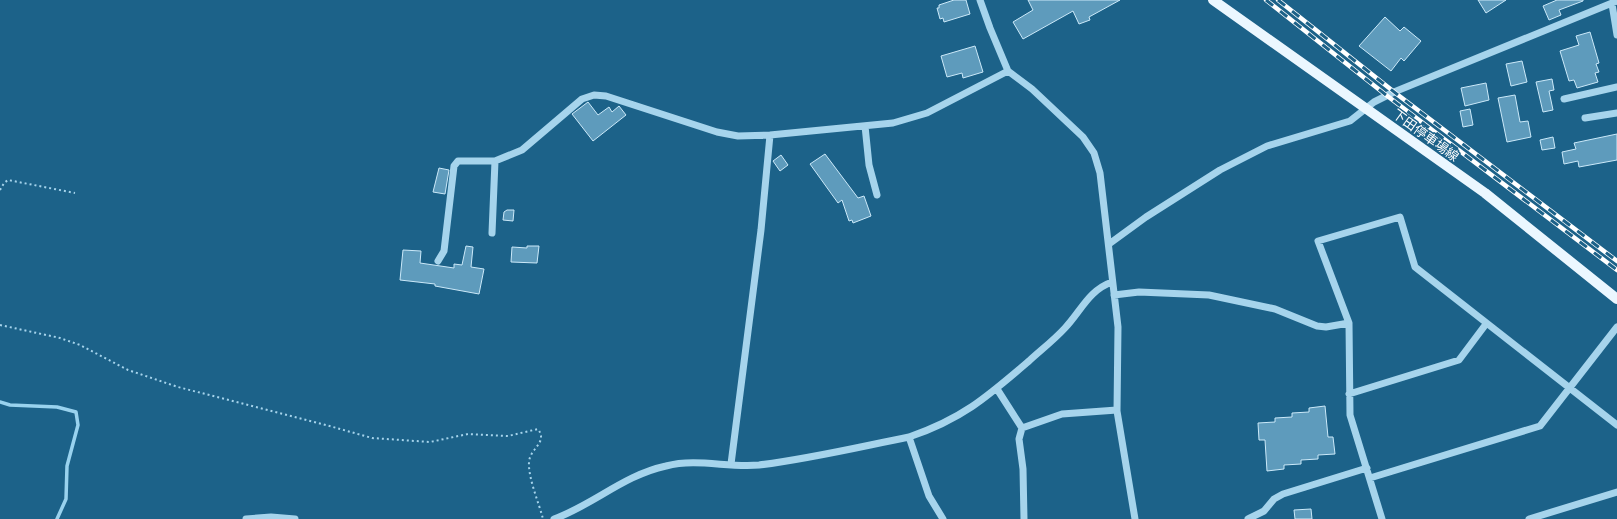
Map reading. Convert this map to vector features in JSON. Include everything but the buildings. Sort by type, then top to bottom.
[{"type":"main road","name":"下田停車場線","points":[[1213,0],[1485,193],[1617,299]]},
{"type":"street","points":[[980,0],[1008,71],[1032,88],[1084,137],[1094,153],[1100,173],[1118,327],[1117,410],[1135,519]]},
{"type":"street","points":[[1109,244],[1146,217],[1220,170],[1267,146],[1350,121],[1366,108],[1394,92],[1614,2],[1617,35]]},
{"type":"street","points":[[438,261],[444,251],[454,166],[458,161],[495,161],[522,150],[582,99],[594,95],[606,96],[717,132],[738,136],[770,135],[893,123],[926,113],[1008,71]]},
{"type":"street","points":[[1564,99],[1617,87]]},
{"type":"street","points":[[1585,118],[1617,113]]},
{"type":"street","points":[[865,126],[869,165],[877,196]]},
{"type":"street","points":[[731,464],[761,230],[770,135]]},
{"type":"street","points":[[492,233],[495,161]]},
{"type":"street","points":[[1382,519],[1350,415],[1349,323],[1318,241],[1400,217],[1415,267],[1617,425]]},
{"type":"street","points":[[554,519],[585,504],[631,478],[647,471],[681,462],[759,465],[909,437],[931,430],[974,407],[997,389],[1065,329],[1092,293],[1102,285],[1112,282]]},
{"type":"street","points":[[1114,295],[1139,292],[1209,295],[1276,309],[1316,326],[1326,327],[1349,323]]},
{"type":"street","points":[[1349,394],[1459,360],[1486,324]]},
{"type":"street","points":[[1370,478],[1540,426],[1617,327]]},
{"type":"street","points":[[997,389],[1022,428],[1019,439],[1023,469],[1024,519]]},
{"type":"street","points":[[1022,428],[1062,414],[1117,410]]},
{"type":"street","points":[[909,437],[929,496],[942,519]]},
{"type":"street","points":[[1248,519],[1264,511],[1274,499],[1282,494],[1367,468]]},
{"type":"street","points":[[1530,519],[1617,492]]},
{"type":"street","points":[[246,519],[271,517],[295,519]]},
{"type":"path","points":[[0,190],[4,183],[8,180],[75,193]]},
{"type":"path","points":[[0,325],[60,338],[80,345],[128,370],[178,387],[372,438],[430,442],[468,434],[508,436],[538,429],[542,434],[542,440],[531,456],[530,469],[543,519]]},
{"type":"waterway","points":[[0,402],[10,405],[57,407],[76,412],[78,425],[67,466],[66,499],[57,519]]},
{"type":"railway","points":[[1266,0],[1386,95],[1617,270]]},
{"type":"railway","points":[[1278,0],[1398,95],[1617,261]]}]
